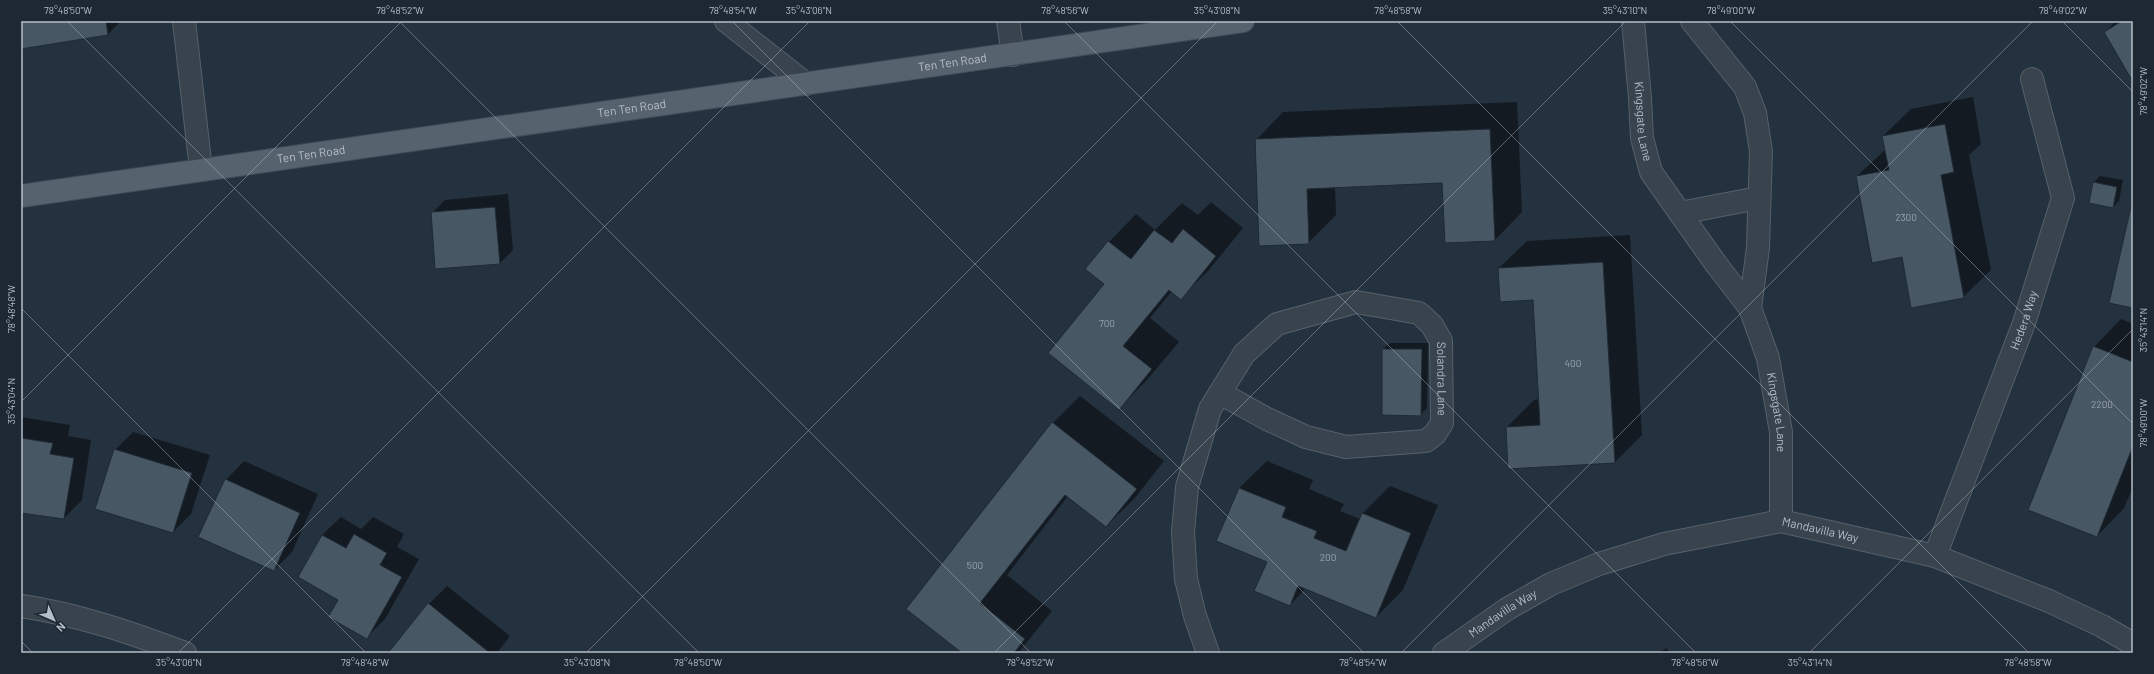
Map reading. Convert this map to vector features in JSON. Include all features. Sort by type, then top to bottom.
[{"type":"main road","name":"Ten Ten Road","points":[[21,196],[1243,21]]},
{"type":"street","points":[[184,21],[200,170]]},
{"type":"street","points":[[726,21],[806,84]]},
{"type":"street","points":[[1008,21],[1013,55]]},
{"type":"street","name":"Kingsgate Lane","points":[[1633,21],[1642,138],[1651,172],[1716,264],[1750,308],[1768,358],[1781,432],[1781,521]]},
{"type":"street","name":"Kingsgate Lane","points":[[1692,21],[1745,87],[1755,113],[1761,151],[1758,198],[1758,248],[1750,308]]},
{"type":"street","name":"Hedera Way","points":[[1935,556],[2024,323],[2063,198],[2032,79]]},
{"type":"street","points":[[1680,213],[1758,198]]},
{"type":"street","name":"Solandra Lane","points":[[1208,653],[1195,616],[1186,579],[1183,532],[1187,487],[1210,409],[1244,354],[1277,324],[1356,302],[1419,313],[1432,325],[1441,341],[1442,423],[1435,434],[1426,442],[1346,448],[1306,436],[1267,419],[1220,394]]},
{"type":"street","name":"Mandavilla Way","points":[[1444,653],[1507,609],[1551,584],[1600,564],[1664,544],[1781,521],[1935,556],[2049,601],[2102,626],[2133,644]]},
{"type":"street","points":[[21,606],[45,609],[93,622],[143,637],[185,653]]},
{"type":"building","points":[[21,21],[106,21],[108,35],[21,49]]},
{"type":"building","points":[[2122,21],[2133,21],[2133,82],[2104,32]]},
{"type":"building","points":[[1945,124],[1954,172],[1941,175],[1964,298],[1911,308],[1902,257],[1872,263],[1856,176],[1889,170],[1882,136]]},
{"type":"building","points":[[1490,129],[1495,241],[1445,243],[1442,183],[1307,189],[1309,244],[1259,246],[1255,139]]},
{"type":"building","points":[[2093,182],[2117,187],[2113,208],[2089,203]]},
{"type":"building","points":[[2133,198],[2133,308],[2109,303]]},
{"type":"building","points":[[495,207],[500,264],[435,269],[431,212]]},
{"type":"building","points":[[1183,229],[1216,256],[1181,300],[1169,290],[1123,346],[1152,369],[1119,410],[1048,353],[1104,284],[1085,269],[1108,241],[1131,259],[1154,230],[1172,243]]},
{"type":"building","points":[[1603,262],[1615,463],[1508,469],[1506,427],[1540,425],[1533,300],[1500,302],[1498,268]]},
{"type":"building","points":[[2093,346],[2133,362],[2133,446],[2097,537],[2028,510]]},
{"type":"building","points":[[1382,349],[1422,349],[1421,416],[1382,415]]},
{"type":"building","points":[[1052,422],[1137,489],[1106,527],[1065,495],[980,603],[1025,639],[1014,653],[962,653],[906,609]]},
{"type":"building","points":[[21,438],[53,443],[50,454],[74,458],[64,519],[21,513]]},
{"type":"building","points":[[114,449],[192,473],[173,533],[95,509]]},
{"type":"building","points":[[225,479],[300,513],[274,571],[198,537]]},
{"type":"building","points":[[1239,488],[1286,507],[1282,517],[1317,531],[1314,538],[1346,551],[1362,513],[1411,533],[1376,618],[1298,586],[1290,606],[1254,591],[1267,562],[1216,541]]},
{"type":"building","points":[[354,534],[387,553],[380,565],[402,577],[367,639],[328,617],[338,600],[298,577],[322,535],[346,548]]},
{"type":"building","points":[[428,603],[490,653],[388,653]]}]
